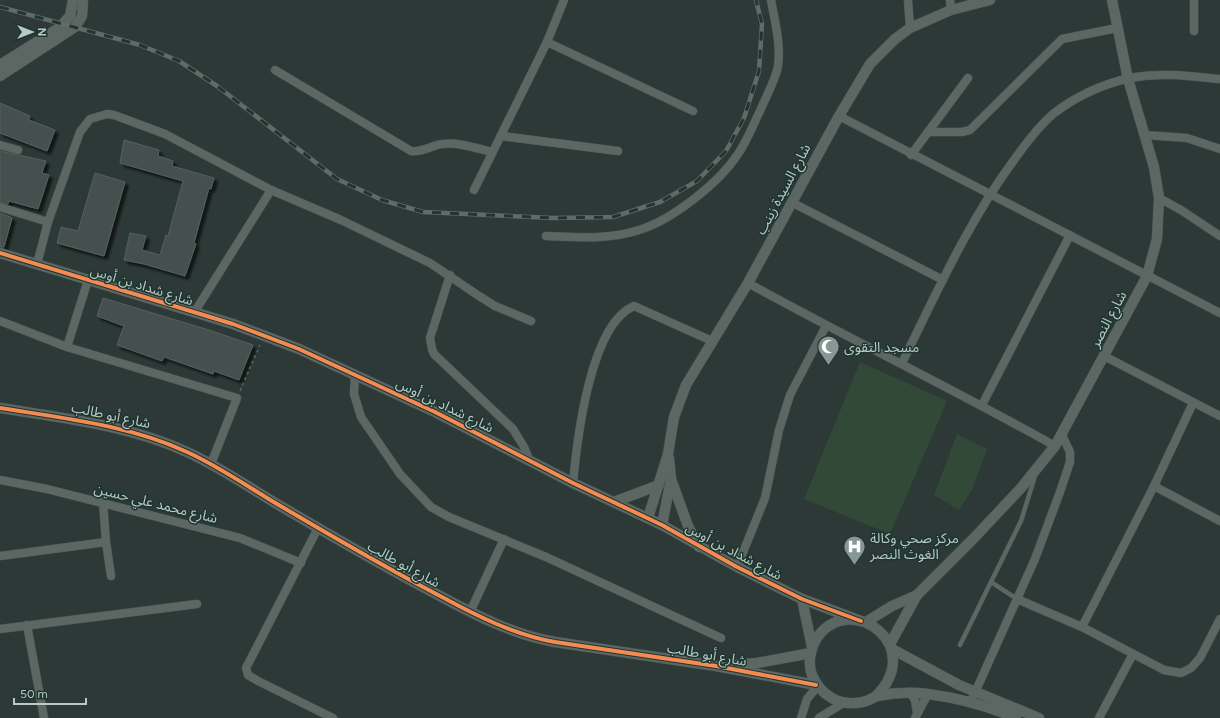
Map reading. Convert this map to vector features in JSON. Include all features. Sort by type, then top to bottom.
[{"type":"street","points":[[0,65],[59,28],[70,16],[73,0]]},
{"type":"street","points":[[0,76],[70,31],[79,22],[82,16],[83,0]]},
{"type":"street","points":[[474,190],[547,42],[564,0]]},
{"type":"street","points":[[546,236],[597,237],[626,234],[646,228],[676,212],[711,185],[724,172],[739,152],[776,75],[778,46],[771,0]]},
{"type":"street","points":[[908,0],[910,28]]},
{"type":"street","name":"شارع السيدة زينب","points":[[648,518],[668,454],[674,417],[680,399],[712,341],[748,283],[793,203],[839,116],[870,64],[890,43],[910,28],[950,5],[990,0]]},
{"type":"street","name":"شارع النصر","points":[[891,647],[917,595],[974,538],[1038,468],[1055,446],[1147,276],[1157,239],[1159,198],[1145,135],[1128,79],[1112,0]]},
{"type":"street","points":[[1194,0],[1194,31]]},
{"type":"street","points":[[928,132],[962,132],[970,130],[1062,39],[1117,28]]},
{"type":"street","points":[[547,42],[693,111]]},
{"type":"street","points":[[275,70],[409,150],[417,151],[447,143],[460,144],[492,152]]},
{"type":"street","points":[[902,363],[943,280],[990,193],[1036,131],[1052,115],[1087,93],[1128,79],[1168,75],[1220,79]]},
{"type":"street","points":[[911,154],[968,78]]},
{"type":"street","points":[[37,264],[48,222],[80,132],[90,119],[102,114],[114,115],[165,134],[271,190],[341,220],[430,263],[484,299],[531,321]]},
{"type":"street","points":[[839,116],[1220,313]]},
{"type":"street","points":[[1145,135],[1187,138],[1220,148]]},
{"type":"street","points":[[501,136],[618,151]]},
{"type":"street","points":[[0,145],[18,150]]},
{"type":"street","points":[[194,312],[271,190]]},
{"type":"street","points":[[1159,198],[1181,210],[1220,236]]},
{"type":"street","points":[[793,203],[943,280]]},
{"type":"street","points":[[0,207],[48,222]]},
{"type":"street","points":[[982,404],[1070,236]]},
{"type":"street","name":"شارع شداد بن أوس","points":[[0,253],[194,312],[264,335],[356,374],[529,459],[573,483],[662,525],[699,547],[802,599],[864,621]]},
{"type":"street","points":[[450,275],[430,338],[434,354],[513,429],[524,447],[529,459]]},
{"type":"street","points":[[67,347],[88,280]]},
{"type":"street","points":[[748,283],[826,326],[982,404],[1055,446]]},
{"type":"street","points":[[573,483],[577,442],[589,381],[610,328],[621,315],[634,306],[712,341]]},
{"type":"street","points":[[0,321],[67,347],[237,398],[211,464]]},
{"type":"street","points":[[737,567],[765,498],[779,430],[790,395],[826,326]]},
{"type":"street","points":[[1104,356],[1192,403],[1220,416]]},
{"type":"street","points":[[356,374],[354,394],[361,417],[400,474],[431,506],[444,514],[504,539],[721,638]]},
{"type":"street","points":[[1082,627],[1154,486],[1192,403]]},
{"type":"street","name":"شارع أبو طالب","points":[[0,408],[92,424],[145,436],[174,446],[211,464],[318,528],[420,586],[470,612],[509,628],[545,640],[716,666],[817,686]]},
{"type":"street","points":[[971,702],[1035,559],[1069,466],[1070,452],[1062,435]]},
{"type":"street","name":"شارع السيدة زينب","points":[[662,525],[671,479],[668,454]]},
{"type":"street","points":[[671,479],[688,526],[699,547]]},
{"type":"street","name":"شارع محمد علي حسين","points":[[0,480],[103,502],[240,538],[301,563]]},
{"type":"street","points":[[614,502],[659,485]]},
{"type":"street","points":[[1154,486],[1220,521]]},
{"type":"street","points":[[103,502],[106,542],[111,576]]},
{"type":"street","points":[[318,528],[248,662],[246,671],[248,675],[258,681],[332,718]]},
{"type":"street","points":[[470,612],[504,539]]},
{"type":"street","points":[[0,556],[106,542]]},
{"type":"street","name":"شارع النصر","points":[[864,621],[917,595]]},
{"type":"street","points":[[802,599],[811,650],[810,669],[817,686],[829,697],[843,703],[854,704],[865,702],[875,697],[885,687],[891,676],[894,662],[891,647],[880,631],[864,621],[846,620],[832,624],[820,634],[811,650]]},
{"type":"street","points":[[1017,599],[1082,627],[1164,670],[1181,673],[1187,671],[1200,658],[1220,619]]},
{"type":"street","points":[[0,629],[197,604]]},
{"type":"street","points":[[27,625],[44,718]]},
{"type":"street","points":[[891,647],[959,685],[1039,718]]},
{"type":"street","name":"شارع أبو طالب","points":[[716,666],[757,664],[811,650]]},
{"type":"street","points":[[1099,718],[1133,654]]},
{"type":"street","points":[[801,718],[807,699],[817,686]]},
{"type":"street","points":[[875,697],[910,693],[928,694],[971,702],[1016,718]]},
{"type":"street","points":[[910,693],[915,700],[916,716]]},
{"type":"street","points":[[916,716],[928,694]]},
{"type":"street","points":[[819,718],[843,703]]},
{"type":"lane","points":[[960,645],[1021,521],[1038,468]]},
{"type":"lane","points":[[991,582],[1017,599]]},
{"type":"path","points":[[237,398],[264,335]]},
{"type":"green space","points":[[860,362],[947,401],[890,534],[804,499]]},
{"type":"green space","points":[[957,434],[987,449],[972,490],[959,510],[934,495]]},
{"type":"building","points":[[0,103],[30,116],[29,120],[55,130],[47,151],[0,133]]},
{"type":"building","points":[[124,140],[159,150],[158,156],[173,161],[172,166],[214,178],[211,189],[209,188],[194,243],[196,244],[185,276],[144,264],[124,260],[130,233],[146,236],[142,250],[160,255],[166,235],[168,236],[183,181],[120,163]]},
{"type":"building","points":[[0,151],[46,161],[42,173],[49,175],[38,209],[9,201],[8,204],[0,202]]},
{"type":"building","points":[[95,173],[125,182],[104,256],[57,243],[61,227],[78,231]]},
{"type":"building","points":[[0,213],[12,218],[4,247],[0,247]]},
{"type":"building","points":[[103,298],[253,345],[239,380],[214,371],[213,374],[164,357],[162,361],[117,345],[124,326],[97,316]]},
{"type":"railway","points":[[0,7],[140,45],[179,61],[217,86],[337,179],[382,200],[423,212],[552,218],[613,217],[660,202],[697,181],[726,151],[744,118],[759,71],[762,24],[756,0]]},
{"type":"cycle path","points":[[0,253],[233,324],[299,349],[435,412],[573,483],[662,525],[737,567],[802,599],[861,621]]},
{"type":"cycle path","points":[[0,408],[71,419],[119,429],[142,435],[187,452],[219,469],[335,538],[420,586],[483,618],[525,635],[555,642],[716,666],[816,685]]},
{"type":"place","name":"مسجد التقوى","points":[[829,366]]},
{"type":"place","name":"مركز صحي وكالة الغوث النصر","points":[[854,566]]}]
